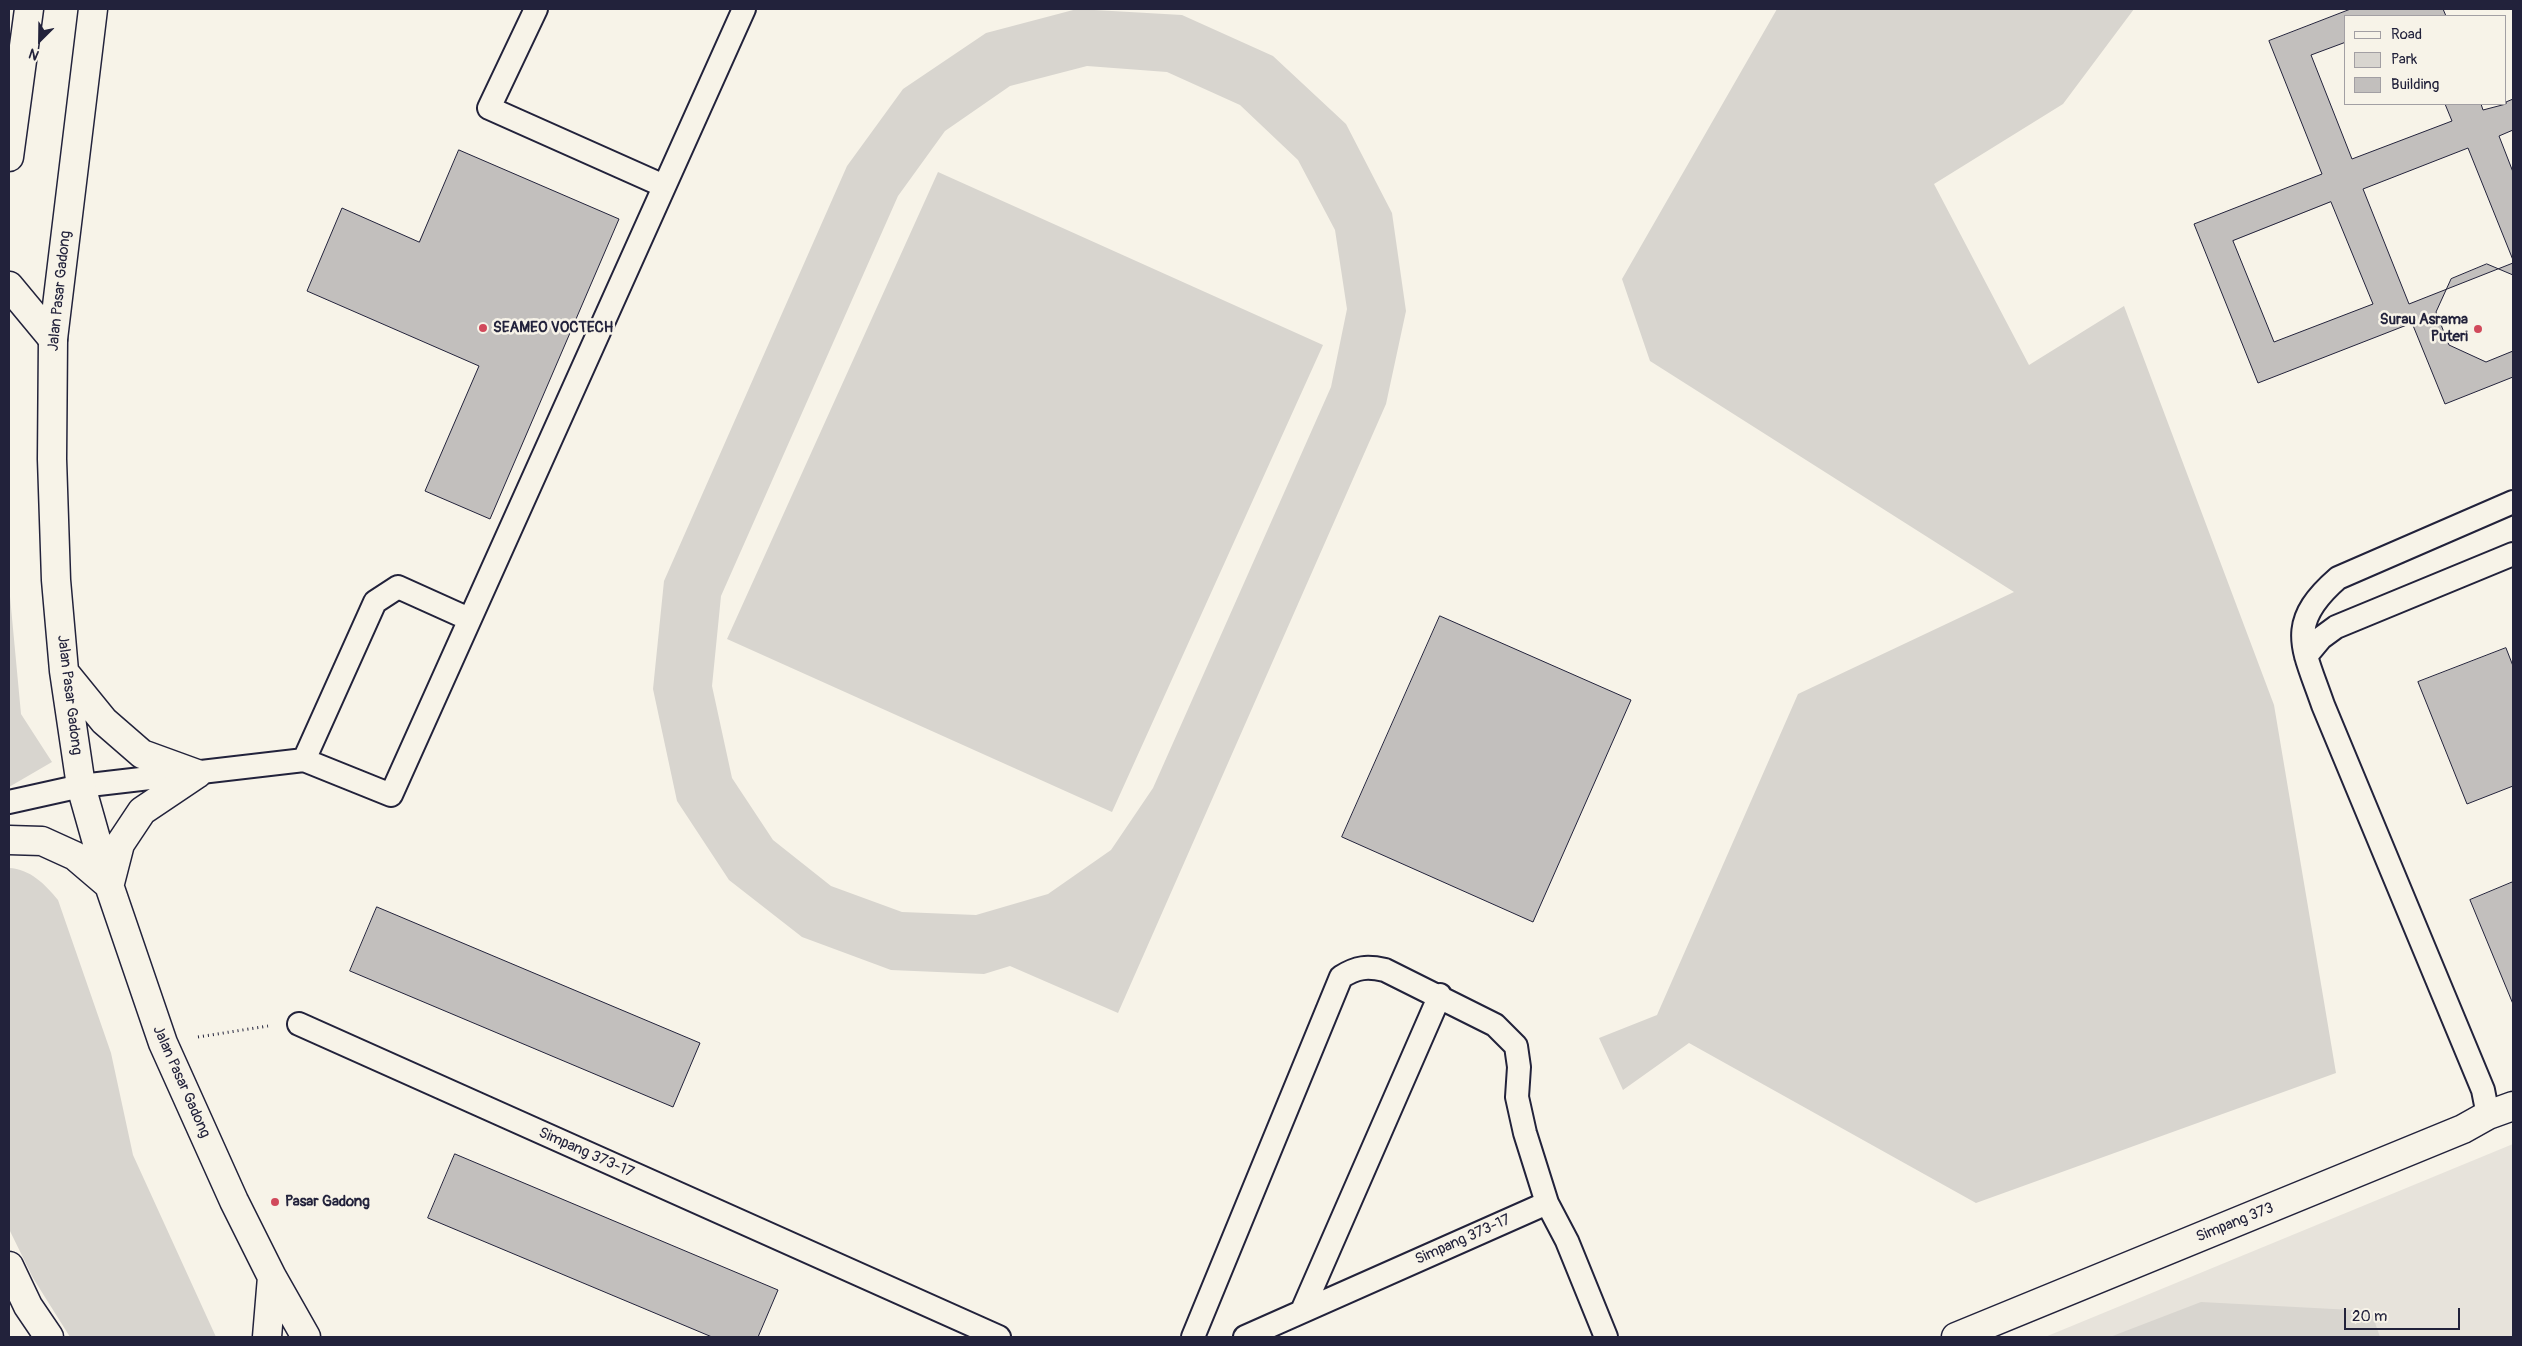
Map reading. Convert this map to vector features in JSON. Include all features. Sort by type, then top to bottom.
[{"type":"street","points":[[9,157],[14,84],[29,9]]},
{"type":"street","name":"Jalan Pasar Gadong","points":[[93,9],[53,339],[52,459],[56,580],[64,672],[81,786],[109,885],[163,1044],[272,1277],[306,1337]]},
{"type":"street","points":[[9,286],[53,339]]},
{"type":"street","points":[[64,672],[104,721],[142,754],[197,774]]},
{"type":"street","points":[[9,840],[42,841],[75,856],[109,885],[120,844],[142,811],[197,774]]},
{"type":"street","name":"Simpang 373","points":[[1956,1337],[2463,1129],[2501,1111]]},
{"type":"street","points":[[9,1266],[28,1306],[49,1337]]},
{"type":"street","points":[[266,1337],[272,1277]]},
{"type":"lane","points":[[536,9],[489,108],[664,186]]},
{"type":"lane","points":[[9,802],[81,786],[197,774],[304,760],[391,795],[744,9]]},
{"type":"lane","points":[[2501,1111],[2482,1090],[2323,705],[2306,656],[2302,625],[2310,606],[2321,592],[2338,578],[2513,502]]},
{"type":"lane","points":[[2306,656],[2320,638],[2336,627],[2513,554]]},
{"type":"lane","points":[[304,760],[375,602],[398,587],[469,619]]},
{"type":"lane","points":[[1192,1337],[1341,977],[1350,971],[1368,966],[1385,970],[1495,1024],[1516,1046],[1519,1067],[1517,1097],[1547,1203],[1567,1241],[1606,1337]]},
{"type":"lane","points":[[1302,1311],[1440,996]]},
{"type":"lane","name":"Simpang 373-17","points":[[299,1024],[999,1337]]},
{"type":"lane","name":"Simpang 373-17","points":[[1245,1337],[1547,1203]]},
{"type":"path","points":[[163,1044],[248,1028],[299,1024]]},
{"type":"shaded area","points":[[2513,1144],[2513,1337],[2045,1337]]},
{"type":"green space","points":[[1077,9],[1182,15],[1273,56],[1346,124],[1392,213],[1406,311],[1386,404],[1118,1013],[1010,966],[984,974],[891,970],[802,937],[729,880],[677,801],[653,689],[664,581],[847,166],[903,89],[986,33]],"holes":[[[1087,66],[1167,72],[1240,105],[1298,160],[1335,230],[1347,309],[1331,387],[1153,788],[1111,850],[1048,894],[976,915],[902,912],[831,886],[773,840],[732,778],[712,686],[721,596],[898,196],[945,131],[1010,86]]]},
{"type":"green space","points":[[1777,9],[2134,9],[2063,104],[1934,184],[2029,365],[2124,306],[2274,705],[2336,1073],[1976,1203],[1689,1043],[1623,1090],[1599,1038],[1657,1015],[1798,694],[2014,592],[1650,361],[1622,279]]},
{"type":"green space","points":[[938,172],[1323,345],[1112,812],[727,639]]},
{"type":"green space","points":[[9,586],[21,714],[52,762],[9,787]]},
{"type":"green space","points":[[9,868],[30,874],[48,888],[58,900],[111,1053],[133,1155],[216,1337],[70,1337],[33,1278],[9,1229]]},
{"type":"green space","points":[[2201,1302],[2371,1311],[2380,1337],[2110,1337]]},
{"type":"building","points":[[2351,9],[2443,9],[2446,15],[2344,15],[2344,43],[2311,55],[2352,159],[2452,121],[2445,105],[2481,105],[2483,110],[2507,105],[2507,102],[2513,99],[2513,130],[2499,136],[2513,172],[2513,260],[2468,148],[2363,189],[2409,304],[2513,263],[2513,377],[2445,404],[2412,323],[2258,383],[2194,224],[2322,174],[2269,41]],"holes":[[[2331,202],[2373,304],[2274,342],[2233,241]]]},
{"type":"building","name":"SEAMEO VOCTECH","points":[[459,150],[619,219],[490,519],[425,491],[479,366],[307,291],[342,208],[419,242]]},
{"type":"building","name":"Surau Asrama Puteri","points":[[2487,264],[2513,275],[2513,351],[2486,362],[2449,345],[2436,312],[2451,279]]},
{"type":"building","points":[[1440,616],[1631,700],[1533,922],[1342,837]]},
{"type":"building","points":[[2506,648],[2513,666],[2513,786],[2467,804],[2418,682]]},
{"type":"building","points":[[2513,882],[2513,1004],[2470,900]]},
{"type":"building","points":[[377,907],[700,1043],[673,1107],[350,971]]},
{"type":"building","points":[[455,1154],[778,1290],[758,1337],[712,1337],[428,1218]]},
{"type":"place","name":"SEAMEO VOCTECH","points":[[483,328]]},
{"type":"place","name":"Surau Asrama Puteri","points":[[2478,329]]},
{"type":"place","name":"Pasar Gadong","points":[[275,1202]]}]
